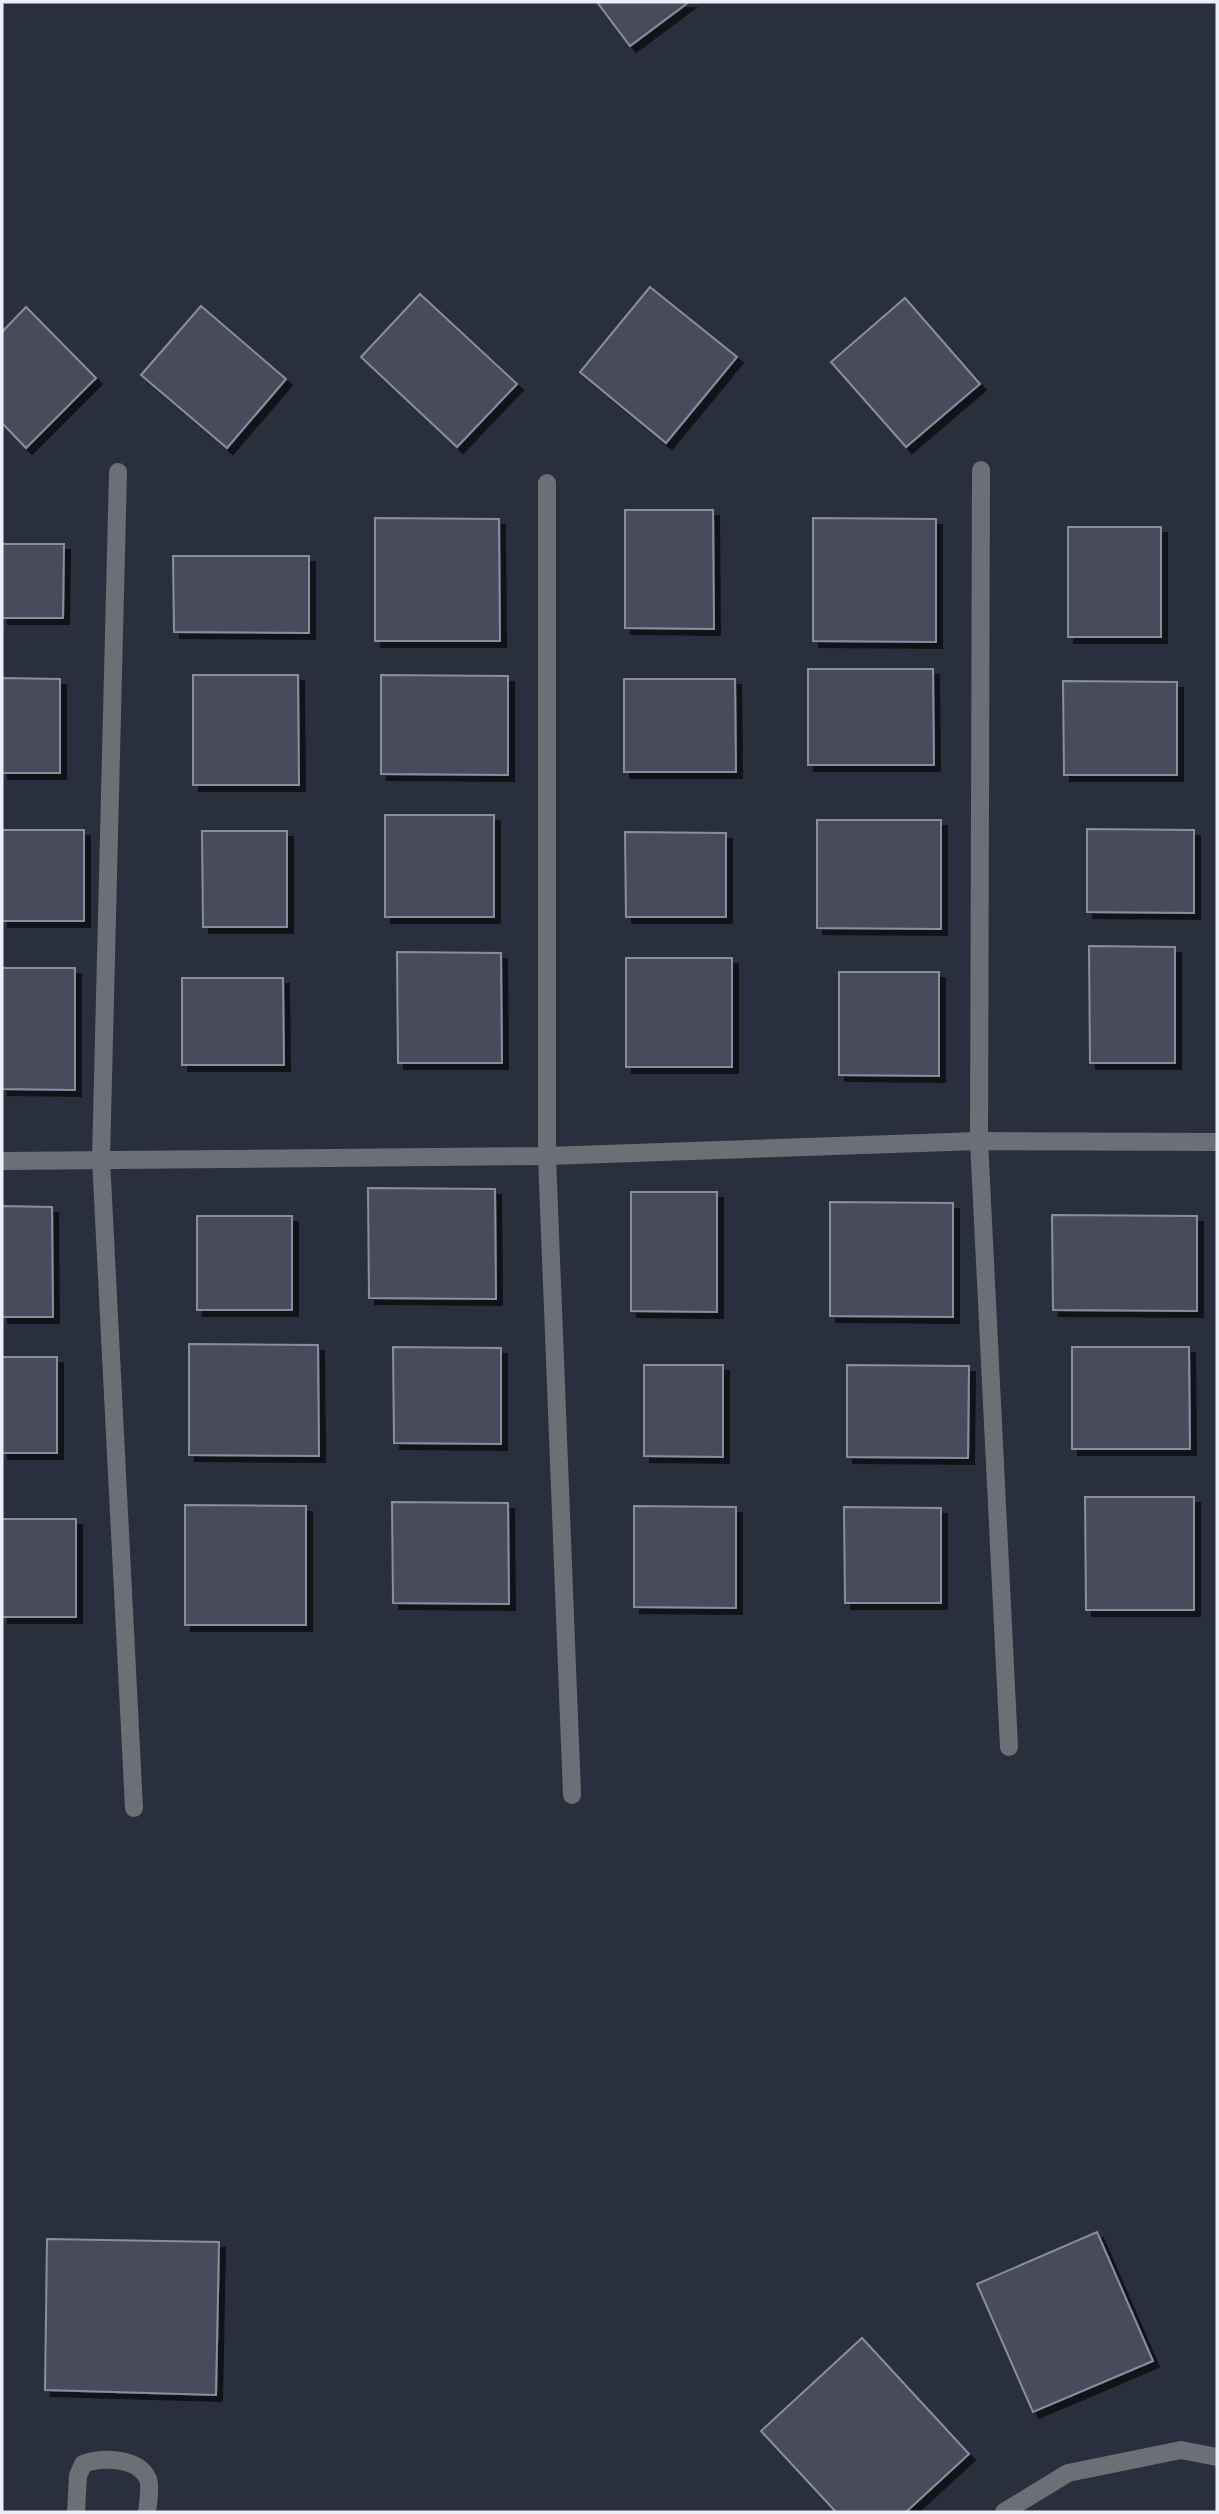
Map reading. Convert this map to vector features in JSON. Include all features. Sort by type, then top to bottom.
[{"type":"street","points":[[981,470],[979,1141],[1009,1747]]},
{"type":"street","points":[[118,472],[102,1159],[134,1808]]},
{"type":"street","points":[[547,483],[547,1156],[572,1795]]},
{"type":"street","points":[[2,1161],[547,1156],[979,1141],[1217,1142]]},
{"type":"street","points":[[1004,2512],[1068,2473],[1181,2450],[1217,2456]]},
{"type":"street","points":[[76,2512],[78,2476],[83,2464],[96,2459],[129,2463],[143,2472],[149,2481],[147,2512]]},
{"type":"building","points":[[597,2],[689,2],[630,46]]},
{"type":"building","points":[[650,287],[737,357],[666,443],[580,372]]},
{"type":"building","points":[[420,294],[517,384],[457,447],[361,357]]},
{"type":"building","points":[[905,298],[980,384],[906,447],[831,362]]},
{"type":"building","points":[[201,306],[286,379],[227,448],[141,375]]},
{"type":"building","points":[[26,307],[96,378],[26,448],[2,423],[2,332]]},
{"type":"building","points":[[625,510],[713,510],[714,629],[625,628]]},
{"type":"building","points":[[375,518],[499,519],[500,641],[375,641]]},
{"type":"building","points":[[813,518],[936,519],[936,642],[813,641]]},
{"type":"building","points":[[1068,527],[1161,527],[1161,637],[1068,637]]},
{"type":"building","points":[[2,544],[64,544],[63,618],[2,618]]},
{"type":"building","points":[[173,556],[309,556],[309,633],[174,632]]},
{"type":"building","points":[[808,669],[933,669],[934,765],[808,765]]},
{"type":"building","points":[[193,675],[298,675],[299,785],[193,785]]},
{"type":"building","points":[[381,675],[508,676],[508,775],[381,774]]},
{"type":"building","points":[[2,678],[60,679],[60,773],[2,773]]},
{"type":"building","points":[[624,679],[735,679],[736,772],[624,772]]},
{"type":"building","points":[[1063,681],[1177,682],[1177,775],[1064,775]]},
{"type":"building","points":[[385,815],[494,815],[494,917],[385,917]]},
{"type":"building","points":[[817,820],[941,820],[941,929],[817,928]]},
{"type":"building","points":[[1087,829],[1194,830],[1194,913],[1087,912]]},
{"type":"building","points":[[2,830],[84,830],[84,921],[2,921]]},
{"type":"building","points":[[202,831],[287,831],[287,927],[203,927]]},
{"type":"building","points":[[625,832],[726,833],[726,917],[626,917]]},
{"type":"building","points":[[1089,946],[1175,947],[1175,1063],[1090,1063]]},
{"type":"building","points":[[397,952],[501,953],[502,1063],[398,1063]]},
{"type":"building","points":[[626,958],[732,958],[732,1067],[626,1067]]},
{"type":"building","points":[[2,968],[75,968],[75,1090],[2,1089]]},
{"type":"building","points":[[839,972],[939,972],[939,1076],[839,1075]]},
{"type":"building","points":[[182,978],[283,978],[284,1065],[182,1065]]},
{"type":"building","points":[[368,1188],[495,1189],[496,1299],[369,1298]]},
{"type":"building","points":[[631,1192],[717,1192],[717,1312],[631,1311]]},
{"type":"building","points":[[830,1202],[953,1203],[953,1317],[830,1316]]},
{"type":"building","points":[[2,1206],[52,1207],[53,1317],[2,1317]]},
{"type":"building","points":[[1052,1215],[1197,1216],[1197,1311],[1053,1310]]},
{"type":"building","points":[[197,1216],[292,1216],[292,1310],[197,1310]]},
{"type":"building","points":[[189,1344],[318,1345],[319,1456],[189,1455]]},
{"type":"building","points":[[393,1347],[501,1348],[501,1444],[394,1443]]},
{"type":"building","points":[[1072,1347],[1189,1347],[1190,1449],[1072,1449]]},
{"type":"building","points":[[2,1357],[57,1357],[57,1453],[2,1453]]},
{"type":"building","points":[[644,1365],[723,1365],[723,1457],[644,1456]]},
{"type":"building","points":[[847,1365],[969,1366],[968,1458],[847,1457]]},
{"type":"building","points":[[1085,1497],[1194,1497],[1194,1610],[1086,1610]]},
{"type":"building","points":[[392,1502],[508,1503],[509,1604],[393,1603]]},
{"type":"building","points":[[185,1505],[306,1506],[306,1625],[185,1625]]},
{"type":"building","points":[[634,1506],[736,1507],[736,1608],[634,1607]]},
{"type":"building","points":[[844,1507],[941,1508],[941,1603],[845,1603]]},
{"type":"building","points":[[2,1519],[76,1519],[76,1617],[2,1617]]},
{"type":"building","points":[[1097,2232],[1153,2361],[1033,2412],[977,2284]]},
{"type":"building","points":[[47,2239],[219,2242],[216,2395],[45,2390]]},
{"type":"building","points":[[862,2338],[969,2454],[906,2512],[836,2512],[761,2431]]}]
